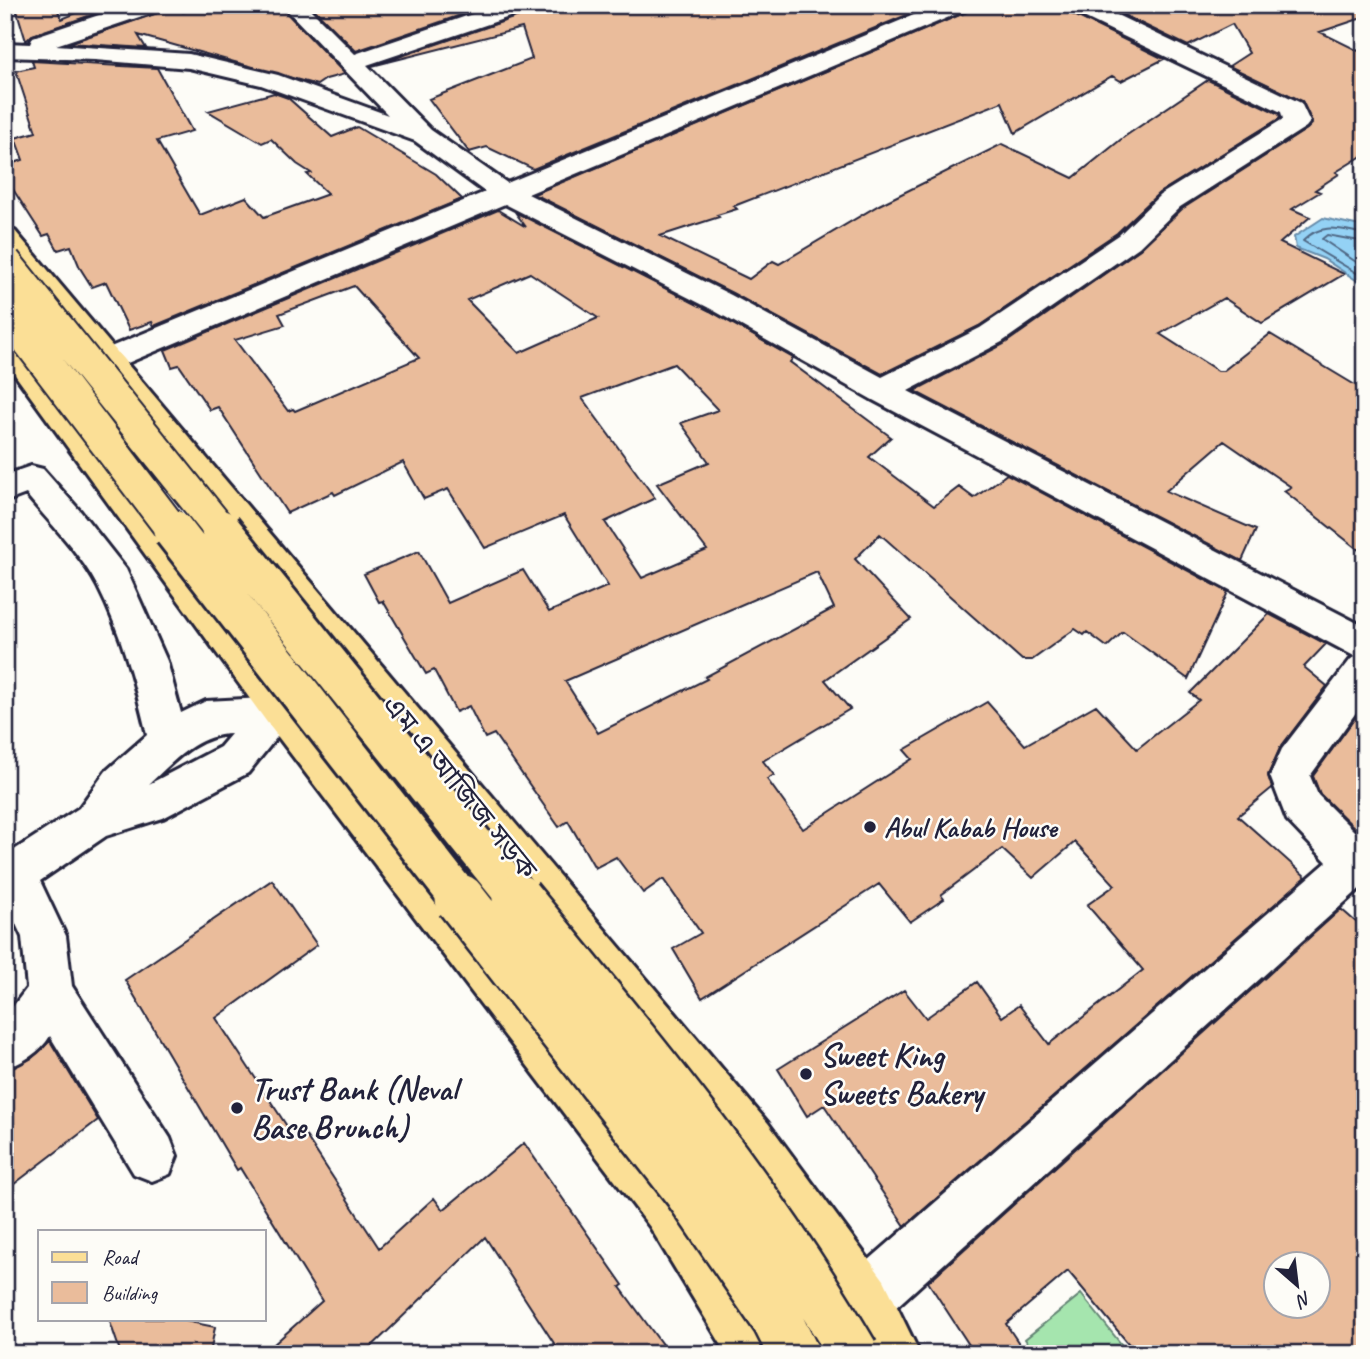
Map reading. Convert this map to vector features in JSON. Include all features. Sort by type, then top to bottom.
[{"type":"main road","name":"এম এ আজিজ সড়ক","points":[[5,236],[751,1140],[865,1300],[893,1354]]},
{"type":"main road","points":[[5,262],[502,881],[651,1059],[729,1159],[818,1289],[854,1354]]},
{"type":"main road","points":[[5,310],[310,708],[688,1190],[777,1320],[794,1354]]},
{"type":"main road","points":[[5,339],[275,712],[668,1209],[758,1354]]},
{"type":"street","points":[[12,50],[152,5]]},
{"type":"street","points":[[107,360],[958,5]]},
{"type":"street","points":[[882,391],[991,335],[1129,241],[1170,201],[1297,122],[1292,108],[1077,5]]},
{"type":"street","points":[[305,8],[351,63],[424,136],[504,193],[721,302],[882,391],[1365,645]]},
{"type":"street","points":[[351,63],[513,8]]},
{"type":"street","points":[[12,50],[189,61],[269,80],[424,136]]},
{"type":"street","points":[[5,489],[31,478],[69,521],[113,579],[148,661],[167,741]]},
{"type":"street","points":[[152,1156],[50,993],[44,936],[10,877],[94,821],[148,806],[234,760],[275,712],[357,660]]},
{"type":"street","points":[[865,1300],[1357,863],[1303,807],[1290,776],[1296,762],[1365,670]]},
{"type":"street","points":[[94,821],[120,785],[167,741],[206,718],[275,712]]},
{"type":"street","points":[[5,1046],[27,1030],[50,993]]},
{"type":"green space","points":[[1081,1294],[1129,1354],[1035,1354],[1025,1339]]},
{"type":"water","points":[[1323,218],[1365,227],[1365,286],[1324,259],[1296,248],[1294,237]]},
{"type":"building","points":[[15,5],[55,5],[62,19],[93,6],[103,11],[32,35],[26,41]]},
{"type":"building","points":[[178,5],[183,12],[210,5],[279,5],[345,74],[326,79],[317,85],[138,35],[146,48],[69,43],[161,12],[165,7]]},
{"type":"building","points":[[310,5],[490,5],[356,51]]},
{"type":"building","points":[[525,5],[931,5],[533,169],[487,147],[469,152],[429,99],[532,59],[522,28],[372,66],[522,15],[526,9]]},
{"type":"building","points":[[971,5],[1064,5],[1068,12],[1164,59],[1121,81],[1112,76],[1015,133],[1002,102],[734,206],[737,209],[717,215],[719,217],[660,236],[749,279],[773,261],[779,264],[879,205],[1002,144],[1073,178],[1124,137],[1208,80],[1279,114],[1280,118],[1159,193],[1117,233],[979,326],[882,374],[732,293],[534,194],[967,12]]},
{"type":"building","points":[[1103,5],[1365,5],[1365,17],[1320,32],[1365,54],[1365,154],[1336,172],[1339,174],[1315,190],[1320,192],[1292,209],[1310,217],[1280,243],[1344,274],[1262,323],[1224,298],[1160,334],[1218,371],[1223,371],[1270,334],[1365,391],[1365,555],[1284,491],[1291,487],[1224,441],[1166,491],[1256,530],[1242,561],[914,391],[1004,344],[1140,249],[1182,209],[1312,124],[1302,101],[1229,66],[1249,53],[1232,24],[1188,46]]},
{"type":"building","points":[[32,61],[157,68],[192,131],[157,141],[200,215],[246,197],[264,217],[328,194],[307,174],[311,173],[297,164],[271,139],[262,143],[208,111],[274,93],[288,98],[332,137],[357,127],[436,174],[462,199],[154,326],[152,322],[129,330],[106,282],[92,287],[71,246],[58,250],[49,234],[43,236],[5,177],[5,166],[23,160],[15,138],[36,132],[16,71],[34,67]]},
{"type":"building","points":[[498,210],[526,227],[515,212],[710,311],[793,358],[790,362],[891,437],[869,457],[934,506],[959,487],[974,498],[1007,474],[1228,592],[1188,679],[1123,632],[1107,647],[1087,632],[1084,635],[1075,629],[1032,660],[1022,660],[880,534],[855,559],[911,619],[825,680],[850,709],[763,761],[774,775],[767,779],[803,829],[912,759],[904,750],[987,702],[1025,745],[1096,705],[1137,749],[1199,700],[1190,693],[1269,614],[1326,644],[1304,667],[1327,686],[1280,748],[1268,775],[1272,788],[1238,816],[1306,877],[905,1226],[824,1105],[807,1116],[778,1069],[904,990],[926,1018],[977,982],[1002,1017],[1019,1005],[1049,1044],[1143,970],[1087,905],[1115,885],[1075,842],[1033,878],[1002,849],[941,895],[944,899],[910,922],[879,884],[702,998],[673,949],[701,933],[663,879],[643,893],[616,857],[595,868],[568,821],[559,827],[494,734],[485,738],[469,706],[456,712],[434,670],[426,674],[364,574],[419,551],[448,603],[523,570],[549,612],[608,586],[564,515],[485,548],[448,489],[424,499],[403,462],[335,495],[333,492],[287,513],[218,407],[210,410],[179,365],[172,367],[165,350]],"holes":[[[530,273],[598,318],[519,353],[467,300]],[[354,286],[419,358],[295,411],[288,411],[235,340],[285,325],[279,314]],[[674,364],[718,410],[681,423],[709,462],[657,484],[707,550],[642,578],[605,522],[655,498],[582,398]],[[817,572],[834,608],[705,677],[707,679],[598,733],[565,681]]]},
{"type":"building","points":[[1360,711],[1365,715],[1365,838],[1320,794],[1313,776]]},
{"type":"building","points":[[272,880],[317,945],[216,1018],[296,1140],[304,1133],[379,1248],[434,1198],[443,1210],[524,1143],[623,1285],[620,1287],[669,1354],[561,1354],[485,1237],[364,1354],[263,1354],[322,1301],[240,1168],[237,1170],[125,980]]},
{"type":"building","points":[[1341,909],[1365,930],[1365,1354],[1137,1354],[1068,1271],[1006,1324],[1026,1354],[975,1354],[928,1282]]},
{"type":"building","points":[[50,1041],[98,1120],[5,1191],[5,1071],[32,1058]]},
{"type":"building","points":[[109,1320],[185,1320],[215,1327],[210,1354],[121,1354]]},
{"type":"place","name":"Abul Kabab House","points":[[870,827]]},
{"type":"place","name":"Sweet King Sweets Bakery","points":[[806,1074]]},
{"type":"place","name":"Trust Bank (Neval Base Brunch)","points":[[237,1108]]}]
